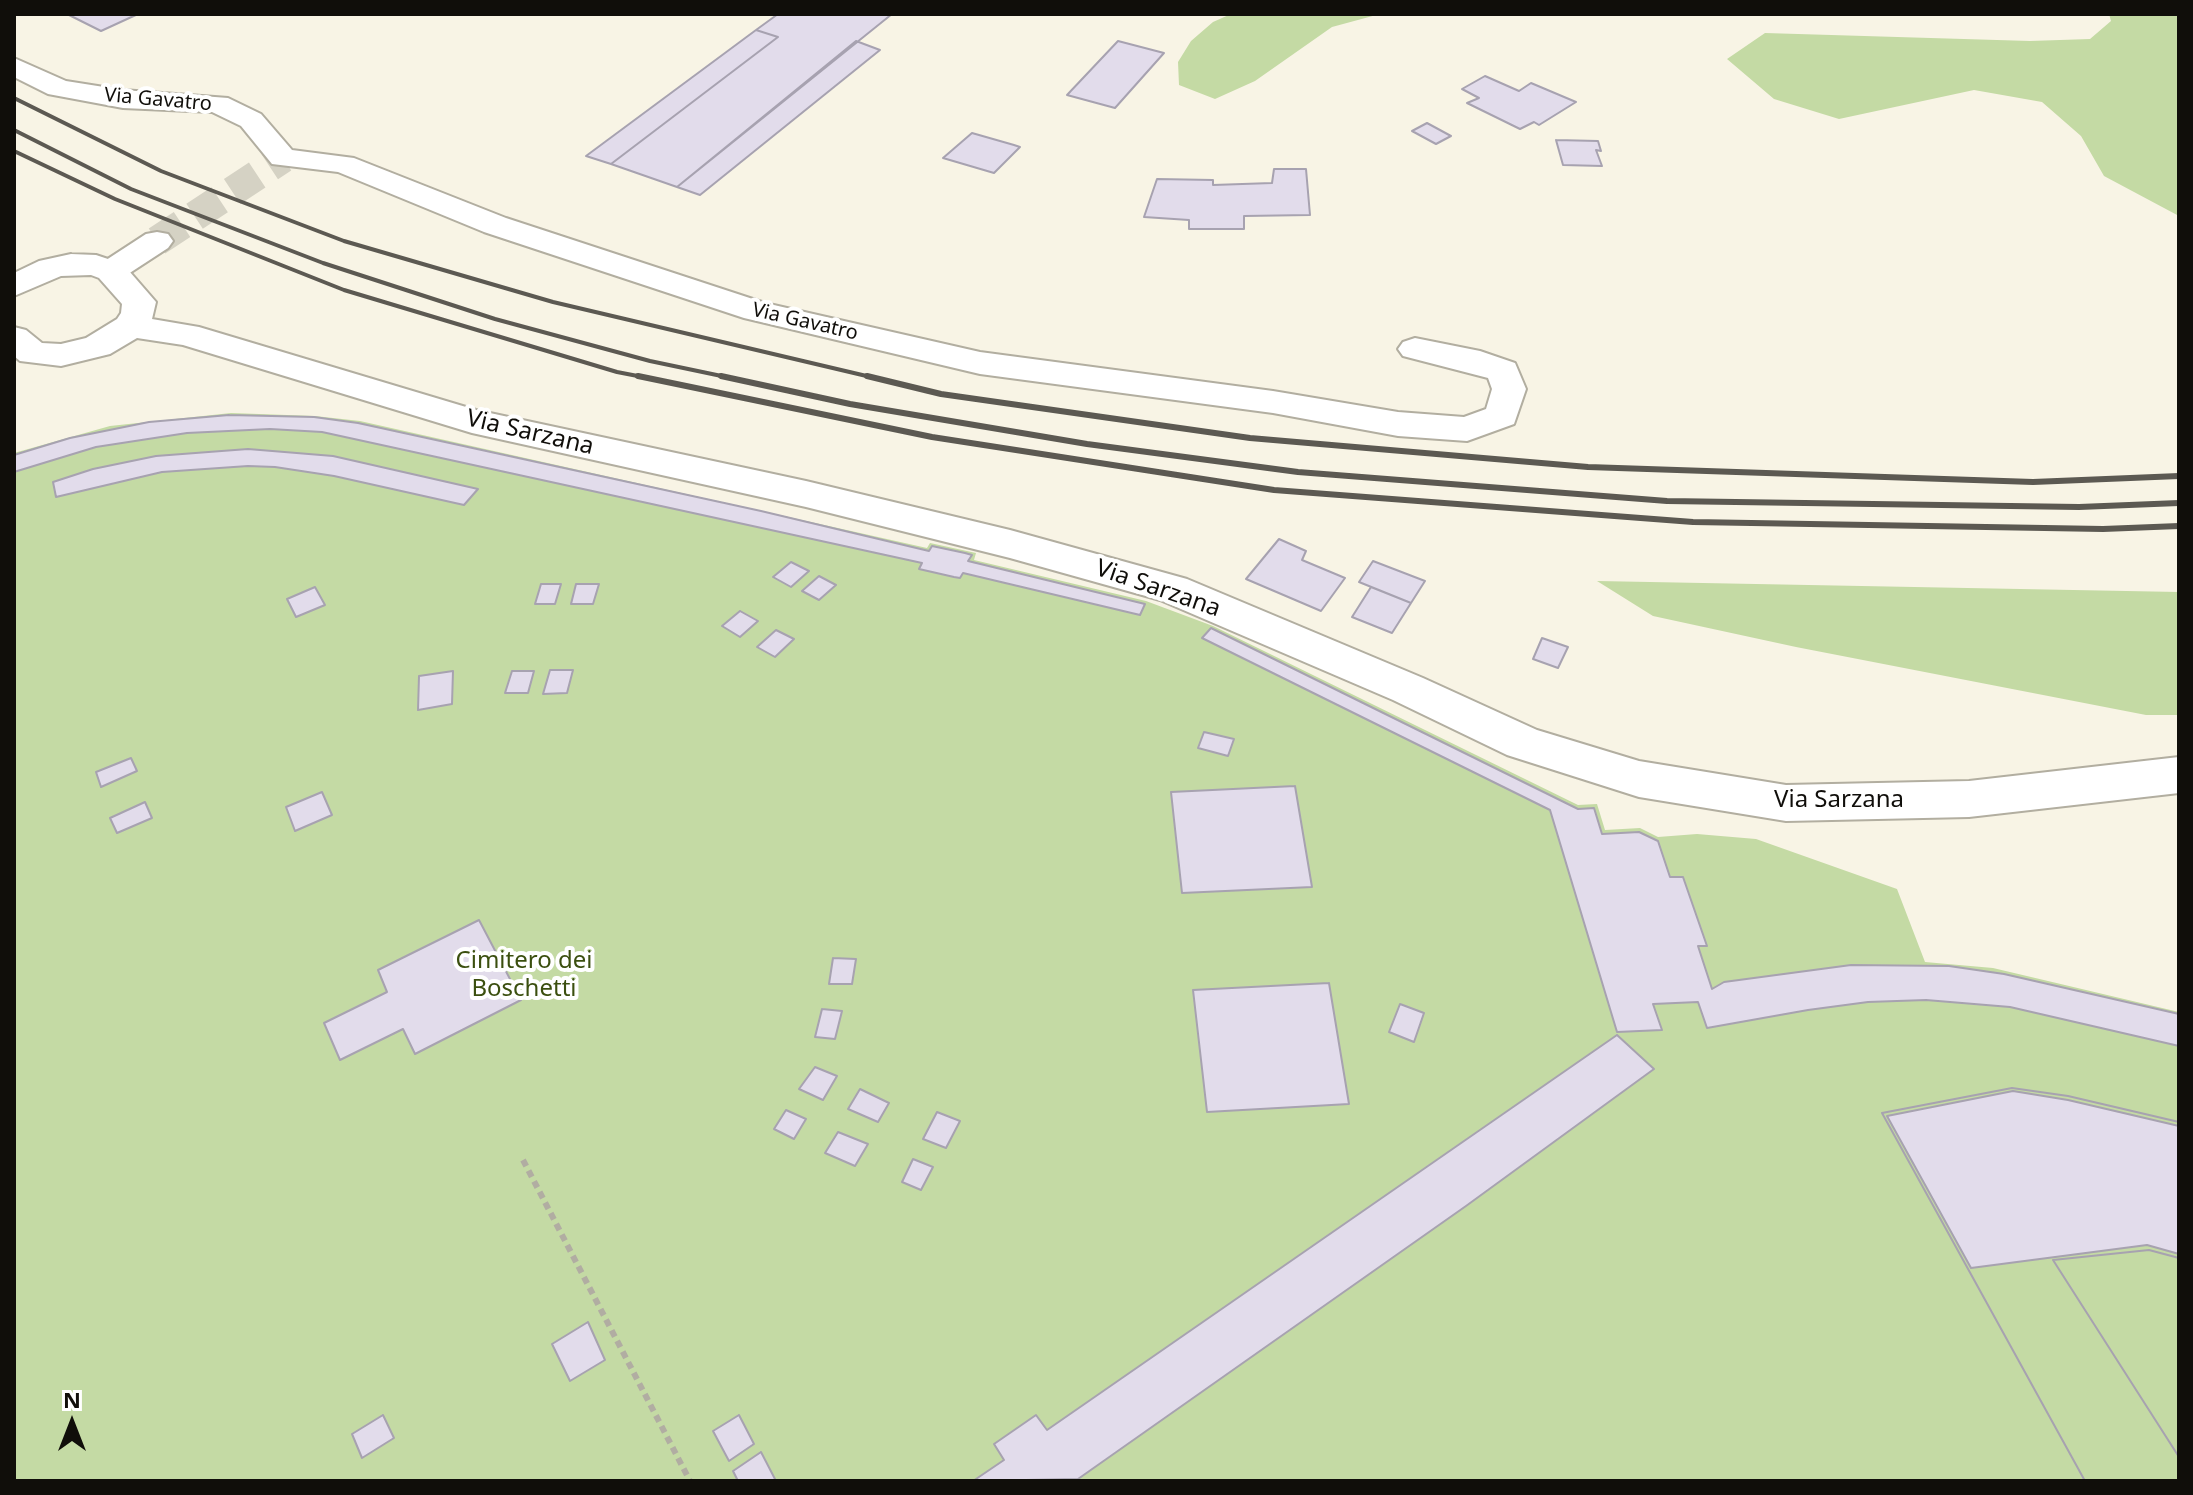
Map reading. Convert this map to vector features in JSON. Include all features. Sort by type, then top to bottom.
[{"type":"main road","points":[[14,338],[33,353],[61,355],[98,346],[131,326],[138,313],[139,302],[111,271],[96,265],[71,264],[19,277]]},
{"type":"main road","name":"Via Sarzana","points":[[131,326],[187,335],[472,421],[806,494],[1010,544],[1173,589],[1408,689],[1523,743],[1639,779],[1786,803],[1969,799],[2179,775]]},
{"type":"street","name":"Via Gavatro","points":[[14,66],[58,88],[123,99],[218,104],[251,120],[283,158],[343,164],[495,225],[756,311],[980,363],[1273,402],[1398,424],[1467,429],[1502,416],[1509,389],[1503,371],[1480,362],[1415,349]]},
{"type":"street","points":[[111,271],[157,241]]},
{"type":"path","points":[[523,1160],[690,1481]]},
{"type":"green space","points":[[1231,14],[1380,14],[1332,27],[1255,81],[1215,99],[1179,85],[1178,62],[1191,41],[1213,22]]},
{"type":"green space","points":[[2109,14],[2179,14],[2179,216],[2104,176],[2081,136],[2042,102],[1974,90],[1839,119],[1774,99],[1727,59],[1765,33],[2030,41],[2090,39],[2111,21]]},
{"type":"green space","name":"Cimitero dei Boschetti","points":[[231,413],[360,421],[927,548],[930,543],[976,553],[974,560],[1146,601],[1213,626],[1578,805],[1597,804],[1605,830],[1640,828],[1658,837],[1697,834],[1756,839],[1897,889],[1925,962],[1993,968],[2179,1012],[2179,1481],[14,1481],[14,453],[110,426]]},
{"type":"green space","points":[[1597,581],[2179,592],[2179,715],[2146,715],[1653,616]]},
{"type":"building","points":[[138,14],[101,31],[69,15]]},
{"type":"building","points":[[778,14],[892,14],[677,187],[611,164],[778,37],[756,30]]},
{"type":"building","points":[[756,30],[778,37],[611,164],[586,156]]},
{"type":"building","points":[[856,41],[880,50],[700,195],[677,187]]},
{"type":"building","points":[[1118,41],[1164,53],[1115,108],[1067,95]]},
{"type":"building","points":[[1485,76],[1519,91],[1531,83],[1576,102],[1539,125],[1534,122],[1520,129],[1467,103],[1479,98],[1462,89]]},
{"type":"building","points":[[1427,123],[1451,136],[1436,144],[1412,131]]},
{"type":"building","points":[[972,133],[1020,147],[994,173],[943,158]]},
{"type":"building","points":[[1556,140],[1598,141],[1601,151],[1596,150],[1602,166],[1563,165]]},
{"type":"building","points":[[1274,169],[1306,169],[1310,215],[1244,216],[1244,229],[1189,229],[1189,220],[1144,217],[1157,179],[1213,180],[1213,185],[1272,183]]},
{"type":"building","points":[[229,415],[314,417],[358,423],[929,551],[932,546],[965,553],[972,555],[968,561],[1145,604],[1140,615],[963,573],[960,578],[954,577],[919,569],[922,563],[322,432],[270,429],[187,433],[96,447],[14,472],[14,455],[70,438],[149,422]]},
{"type":"building","points":[[248,449],[333,456],[478,489],[464,505],[334,476],[248,466],[162,472],[56,497],[53,482],[93,469],[156,456]]},
{"type":"building","points":[[1279,539],[1306,551],[1302,560],[1345,578],[1321,611],[1246,579]]},
{"type":"building","points":[[1373,561],[1425,581],[1411,603],[1359,582]]},
{"type":"building","points":[[791,562],[809,571],[791,587],[773,577]]},
{"type":"building","points":[[819,576],[836,585],[819,600],[802,591]]},
{"type":"building","points":[[541,584],[561,584],[555,604],[535,604]]},
{"type":"building","points":[[576,584],[599,584],[593,604],[571,604]]},
{"type":"building","points":[[315,587],[325,605],[296,617],[287,599]]},
{"type":"building","points":[[1371,587],[1411,603],[1392,633],[1352,617]]},
{"type":"building","points":[[740,611],[758,621],[740,637],[722,626]]},
{"type":"building","points":[[1211,628],[1578,809],[1594,808],[1602,834],[1639,832],[1658,841],[1670,877],[1683,877],[1707,946],[1698,946],[1712,989],[1724,982],[1851,965],[1949,966],[2004,974],[2179,1014],[2179,1046],[2010,1007],[1926,1000],[1868,1002],[1707,1028],[1698,1002],[1653,1004],[1662,1030],[1617,1032],[1550,810],[1202,638]]},
{"type":"building","points":[[776,630],[794,639],[775,657],[757,647]]},
{"type":"building","points":[[1542,638],[1568,647],[1558,668],[1533,659]]},
{"type":"building","points":[[550,670],[573,670],[567,693],[543,694]]},
{"type":"building","points":[[453,671],[452,704],[418,710],[419,676]]},
{"type":"building","points":[[512,671],[534,671],[528,693],[505,693]]},
{"type":"building","points":[[1204,732],[1234,739],[1228,756],[1198,748]]},
{"type":"building","points":[[131,758],[137,771],[101,787],[96,772]]},
{"type":"building","points":[[1295,786],[1312,887],[1182,893],[1171,792]]},
{"type":"building","points":[[322,792],[332,815],[295,831],[286,807]]},
{"type":"building","points":[[145,802],[152,818],[117,833],[110,818]]},
{"type":"building","points":[[479,920],[521,1000],[415,1054],[403,1029],[340,1060],[324,1023],[387,992],[378,970]]},
{"type":"building","points":[[833,958],[856,959],[852,984],[829,984]]},
{"type":"building","points":[[1329,983],[1349,1104],[1207,1112],[1193,990]]},
{"type":"building","points":[[1400,1004],[1424,1013],[1414,1042],[1389,1032]]},
{"type":"building","points":[[822,1009],[842,1011],[835,1039],[815,1037]]},
{"type":"building","points":[[1617,1035],[1654,1069],[1466,1206],[1078,1479],[973,1481],[1004,1460],[994,1444],[1036,1415],[1047,1430]]},
{"type":"building","points":[[815,1067],[837,1076],[823,1100],[799,1089]]},
{"type":"building","points":[[2012,1088],[2068,1096],[2179,1122],[2179,1126],[2068,1100],[2013,1091],[1887,1116],[1971,1268],[2147,1245],[2179,1254],[2179,1258],[2149,1250],[2053,1260],[2179,1457],[2179,1481],[2085,1481],[1882,1113]]},
{"type":"building","points":[[2012,1088],[2068,1096],[2179,1122],[2179,1258],[2149,1250],[2053,1260],[2179,1457],[2179,1481],[2085,1481],[1882,1113]]},
{"type":"building","points":[[860,1089],[889,1103],[878,1122],[848,1109]]},
{"type":"building","points":[[786,1110],[806,1119],[794,1139],[774,1129]]},
{"type":"building","points":[[937,1112],[960,1121],[946,1148],[923,1139]]},
{"type":"building","points":[[838,1132],[868,1144],[855,1166],[825,1153]]},
{"type":"building","points":[[913,1159],[933,1167],[921,1190],[902,1182]]},
{"type":"building","points":[[588,1322],[605,1360],[570,1381],[552,1344]]},
{"type":"building","points":[[383,1415],[394,1438],[362,1458],[352,1434]]},
{"type":"building","points":[[739,1415],[754,1444],[729,1461],[713,1431]]},
{"type":"building","points":[[761,1452],[776,1481],[738,1481],[733,1471]]},
{"type":"tunnel","points":[[157,241],[283,158]]},
{"type":"railway","points":[[14,98],[161,171],[344,241],[553,302],[875,378]]},
{"type":"railway","points":[[14,130],[131,189],[323,263],[495,319],[650,361],[731,378]]},
{"type":"railway","points":[[14,151],[115,199],[344,290],[617,372],[643,377]]},
{"type":"railway","points":[[638,376],[643,377]]},
{"type":"railway","points":[[721,376],[850,404],[1087,444],[1298,472],[1667,501],[2079,507],[2179,503]]},
{"type":"railway","points":[[867,376],[941,394],[1250,438],[1588,467],[2033,482],[2179,476]]},
{"type":"railway","points":[[643,377],[648,378]]},
{"type":"railway","points":[[643,377],[932,437],[1274,490],[1693,522],[2103,529],[2179,526]]}]
